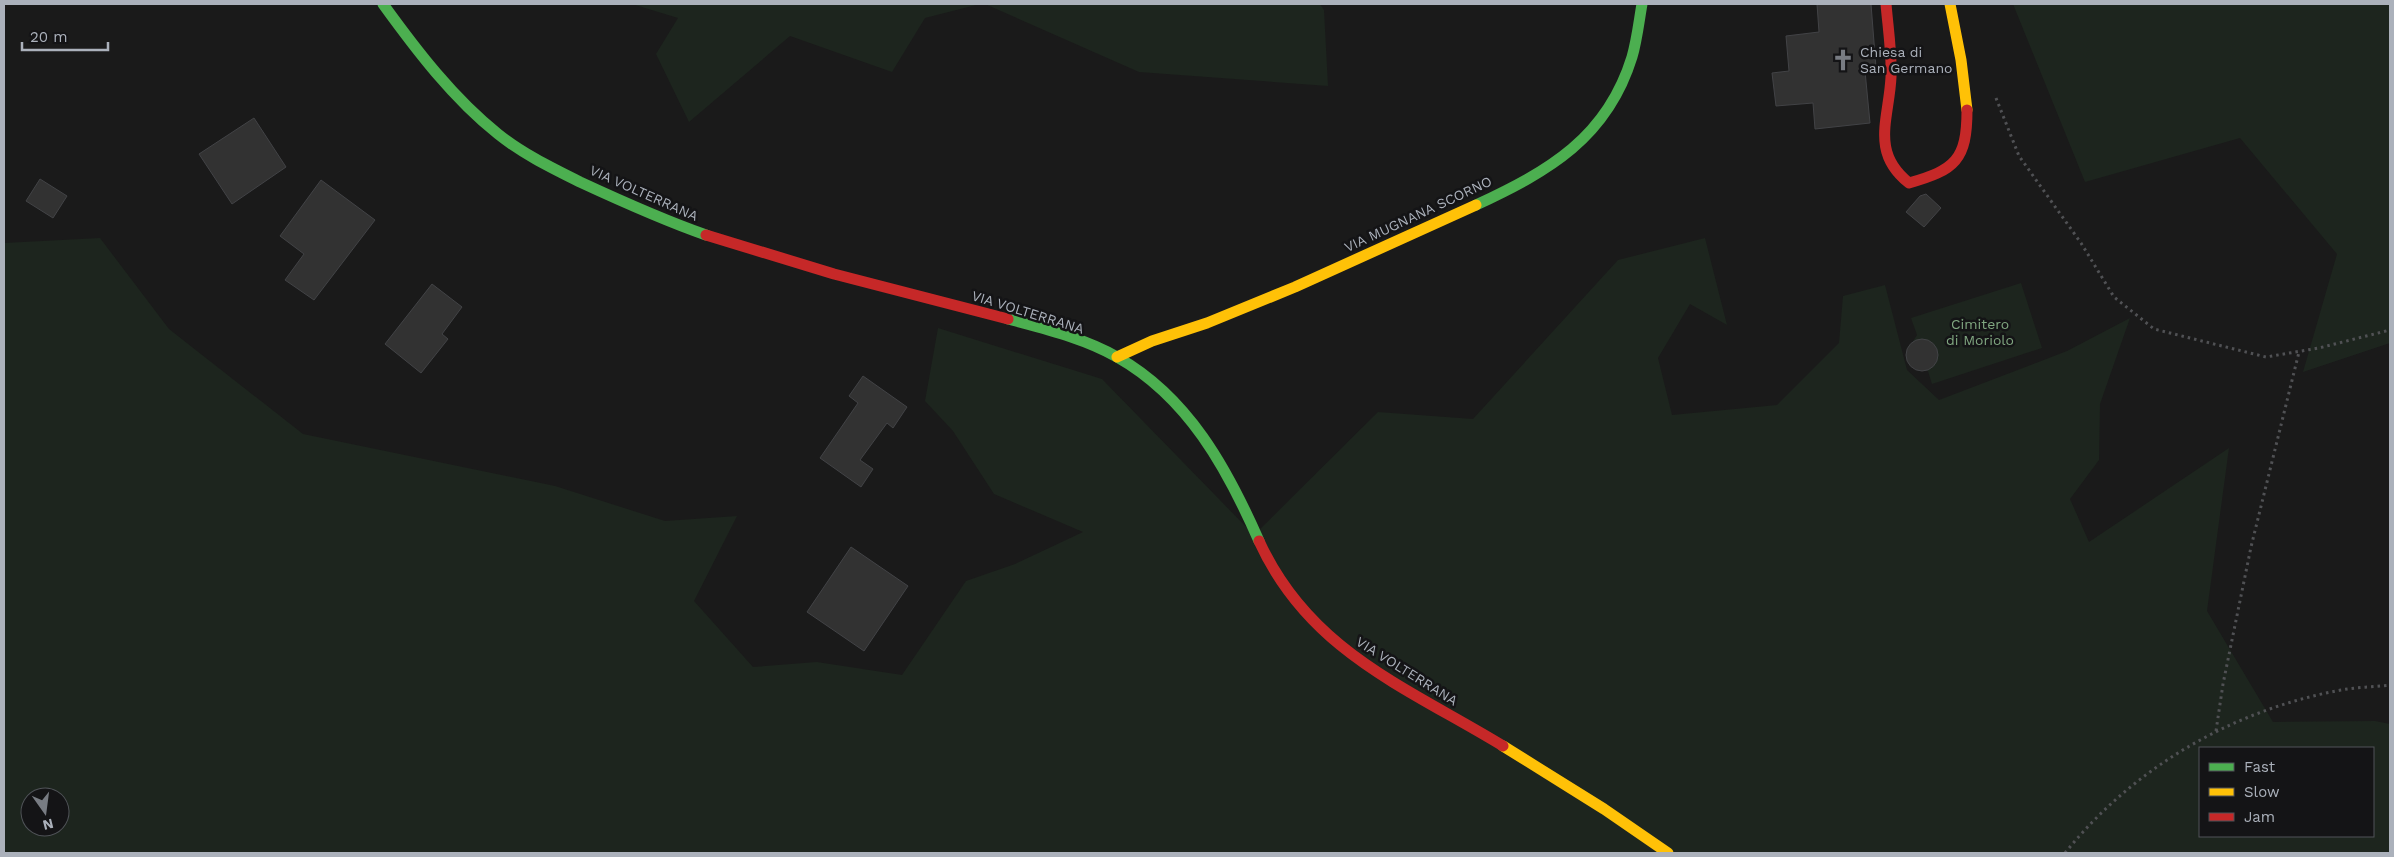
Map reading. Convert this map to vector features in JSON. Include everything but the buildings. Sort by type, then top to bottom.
[{"type":"main road","name":"VIA VOLTERRANA","points":[[383,4],[442,82],[500,136],[531,157],[604,194],[704,236],[852,279],[1056,333],[1117,357],[1157,386],[1193,422],[1222,461],[1285,588],[1307,616],[1334,642],[1370,670],[1496,742],[1626,823],[1668,853]]},
{"type":"main road","name":"VIA MUGNANA SCORNO","points":[[1117,357],[1152,341],[1207,323],[1295,287],[1484,201],[1541,172],[1586,138],[1608,110],[1632,57],[1642,4]]},
{"type":"main road","points":[[1886,4],[1891,78],[1883,134],[1888,161],[1896,175],[1909,183],[1948,169],[1959,159],[1964,149],[1967,127],[1966,94],[1950,4]]},
{"type":"path","points":[[1996,97],[2019,156],[2081,243],[2114,297],[2154,329],[2266,357],[2300,352],[2390,330]]},
{"type":"path","points":[[2216,730],[2223,684],[2251,547],[2300,352]]},
{"type":"path","points":[[2065,853],[2105,810],[2141,778],[2178,752],[2216,730],[2286,704],[2342,690],[2390,685]]},
{"type":"green space","points":[[632,4],[980,4],[925,18],[892,72],[790,36],[689,122],[656,54],[678,18]]},
{"type":"green space","points":[[985,4],[1320,4],[1324,10],[1328,86],[1139,72]]},
{"type":"green space","points":[[2013,4],[2390,4],[2390,343],[2303,372],[2337,254],[2240,138],[2085,182]]},
{"type":"green space","points":[[100,238],[169,329],[303,434],[555,486],[665,521],[737,516],[694,601],[753,667],[817,662],[902,675],[966,581],[1015,564],[1083,532],[994,494],[953,431],[925,401],[938,328],[1102,379],[1254,535],[1378,412],[1473,419],[1618,260],[1705,238],[1727,325],[1690,304],[1658,358],[1672,415],[1777,405],[1839,343],[1843,296],[1885,285],[1907,370],[1939,400],[2067,351],[2130,318],[2100,404],[2099,460],[2070,499],[2089,542],[2229,448],[2207,611],[2273,722],[2375,721],[2390,724],[2390,853],[4,853],[4,243]]},
{"type":"green space","name":"Cimitero di Moriolo","points":[[2021,283],[2042,348],[1932,384],[1928,371],[1913,365],[1908,349],[1917,335],[1911,318]]},
{"type":"traffic: fast","points":[[383,4],[422,56],[451,89],[482,120],[517,148],[580,182],[658,217],[706,235]]},
{"type":"traffic: fast","points":[[1476,205],[1528,179],[1551,165],[1572,149],[1591,130],[1607,110],[1621,85],[1634,51],[1642,4]]},
{"type":"traffic: fast","points":[[1008,319],[1064,335],[1104,350],[1142,373],[1165,392],[1185,414],[1219,461],[1259,541]]},
{"type":"traffic: slow","points":[[1950,4],[1961,60],[1967,110]]},
{"type":"traffic: slow","points":[[1117,357],[1152,341],[1207,323],[1295,287],[1476,205]]},
{"type":"traffic: slow","points":[[1503,746],[1604,809],[1668,853]]},
{"type":"traffic: jam","points":[[1886,4],[1891,68],[1885,134],[1886,147],[1889,159],[1897,171],[1909,183],[1937,173],[1948,167],[1955,160],[1961,152],[1964,141],[1967,110]]},
{"type":"traffic: jam","points":[[706,235],[834,274],[1008,319]]},
{"type":"traffic: jam","points":[[1259,541],[1280,579],[1305,611],[1333,639],[1363,663],[1396,684],[1503,746]]},
{"type":"place","name":"Chiesa di San Germano","points":[[1843,60]]}]
